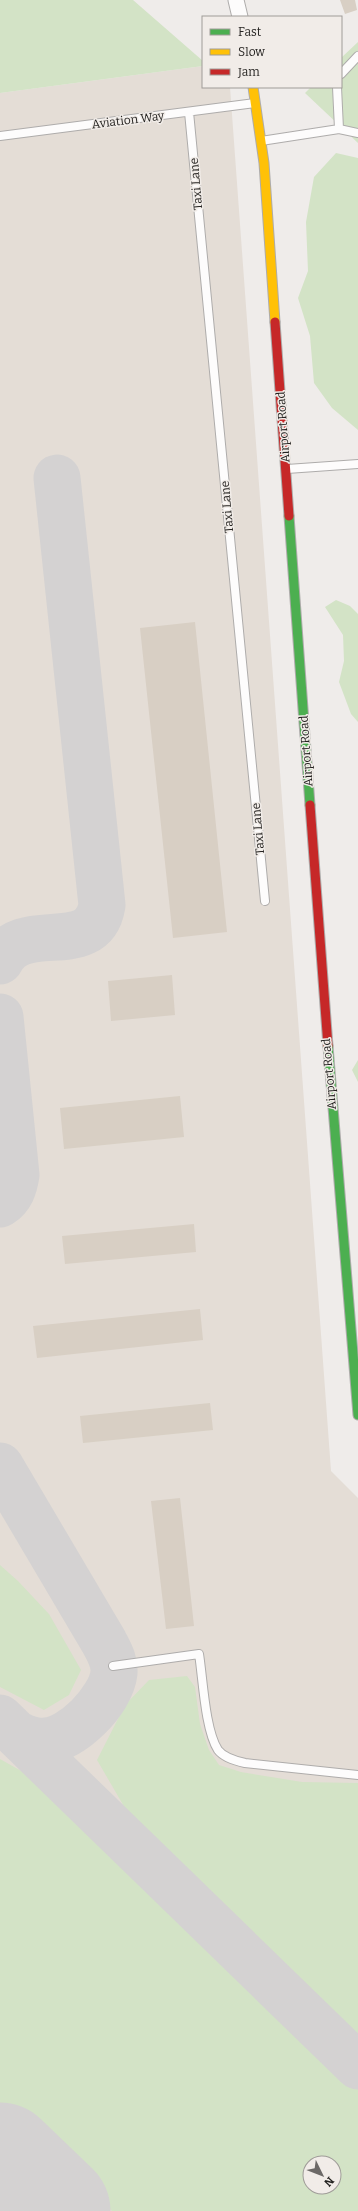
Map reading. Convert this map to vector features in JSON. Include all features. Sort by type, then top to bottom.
[{"type":"street","points":[[236,0],[240,16]]},
{"type":"street","name":"Airport Road","points":[[253,88],[261,141],[286,469],[322,987],[358,1415]]},
{"type":"lane","points":[[342,73],[358,56]]},
{"type":"lane","points":[[337,88],[339,129]]},
{"type":"lane","name":"Aviation Way","points":[[0,136],[255,103]]},
{"type":"lane","name":"Taxi Lane","points":[[189,112],[265,901]]},
{"type":"lane","points":[[261,141],[339,129],[358,133]]},
{"type":"lane","points":[[286,469],[358,464]]},
{"type":"lane","points":[[113,1666],[199,1654],[211,1735],[219,1751],[231,1760],[245,1763],[358,1775]]},
{"type":"shaded area","points":[[202,66],[202,88],[230,88],[331,1471],[358,1498],[358,2211],[0,2211],[0,93]]},
{"type":"green space","points":[[0,0],[133,0],[202,60],[202,66],[0,93]]},
{"type":"green space","points":[[358,42],[358,143],[305,93],[310,88],[342,88],[342,57]]},
{"type":"green space","points":[[336,153],[358,158],[358,430],[332,408],[314,383],[310,336],[298,298],[308,271],[306,222],[314,177]]},
{"type":"green space","points":[[336,600],[350,606],[358,614],[358,722],[351,714],[339,682],[344,661],[343,635],[325,607]]},
{"type":"green space","points":[[358,1060],[358,1082],[352,1070]]},
{"type":"green space","points":[[0,1565],[18,1581],[49,1614],[81,1670],[69,1695],[44,1710],[0,1687]]},
{"type":"green space","points":[[187,1676],[195,1687],[200,1724],[209,1750],[219,1765],[241,1772],[302,1782],[358,1783],[358,2046],[229,1921],[129,1815],[97,1760],[125,1705],[149,1680]]},
{"type":"green space","points":[[0,1759],[32,1777],[142,1875],[358,2083],[358,2211],[112,2211],[0,2103]]},
{"type":"building","points":[[340,0],[355,0],[357,10],[345,14]]},
{"type":"building","points":[[195,622],[227,932],[173,938],[140,628]]},
{"type":"building","points":[[172,975],[175,1015],[111,1021],[108,981]]},
{"type":"building","points":[[180,1096],[184,1137],[64,1149],[60,1108]]},
{"type":"building","points":[[194,1224],[196,1252],[65,1264],[62,1236]]},
{"type":"building","points":[[200,1309],[203,1340],[37,1358],[33,1326]]},
{"type":"building","points":[[210,1403],[213,1430],[83,1443],[80,1416]]},
{"type":"building","points":[[180,1498],[194,1626],[166,1629],[151,1501]]},
{"type":"taxiway","points":[[0,961],[10,948],[24,941],[72,935],[85,931],[96,922],[102,905],[57,478]]},
{"type":"taxiway","points":[[0,1017],[16,1175],[11,1191],[7,1198],[0,1204]]},
{"type":"taxiway","points":[[0,1466],[104,1642],[114,1664],[114,1673],[106,1695],[98,1706],[78,1726],[67,1734],[56,1739],[45,1741],[32,1740],[19,1735]]},
{"type":"taxiway","points":[[0,1718],[358,2066]]},
{"type":"runway","points":[[0,2161],[52,2211]]},
{"type":"traffic: fast","points":[[289,516],[310,805]]},
{"type":"traffic: fast","points":[[328,1046],[358,1415]]},
{"type":"traffic: slow","points":[[253,88],[264,163],[275,322]]},
{"type":"traffic: jam","points":[[275,322],[289,516]]},
{"type":"traffic: jam","points":[[310,805],[328,1046]]}]
